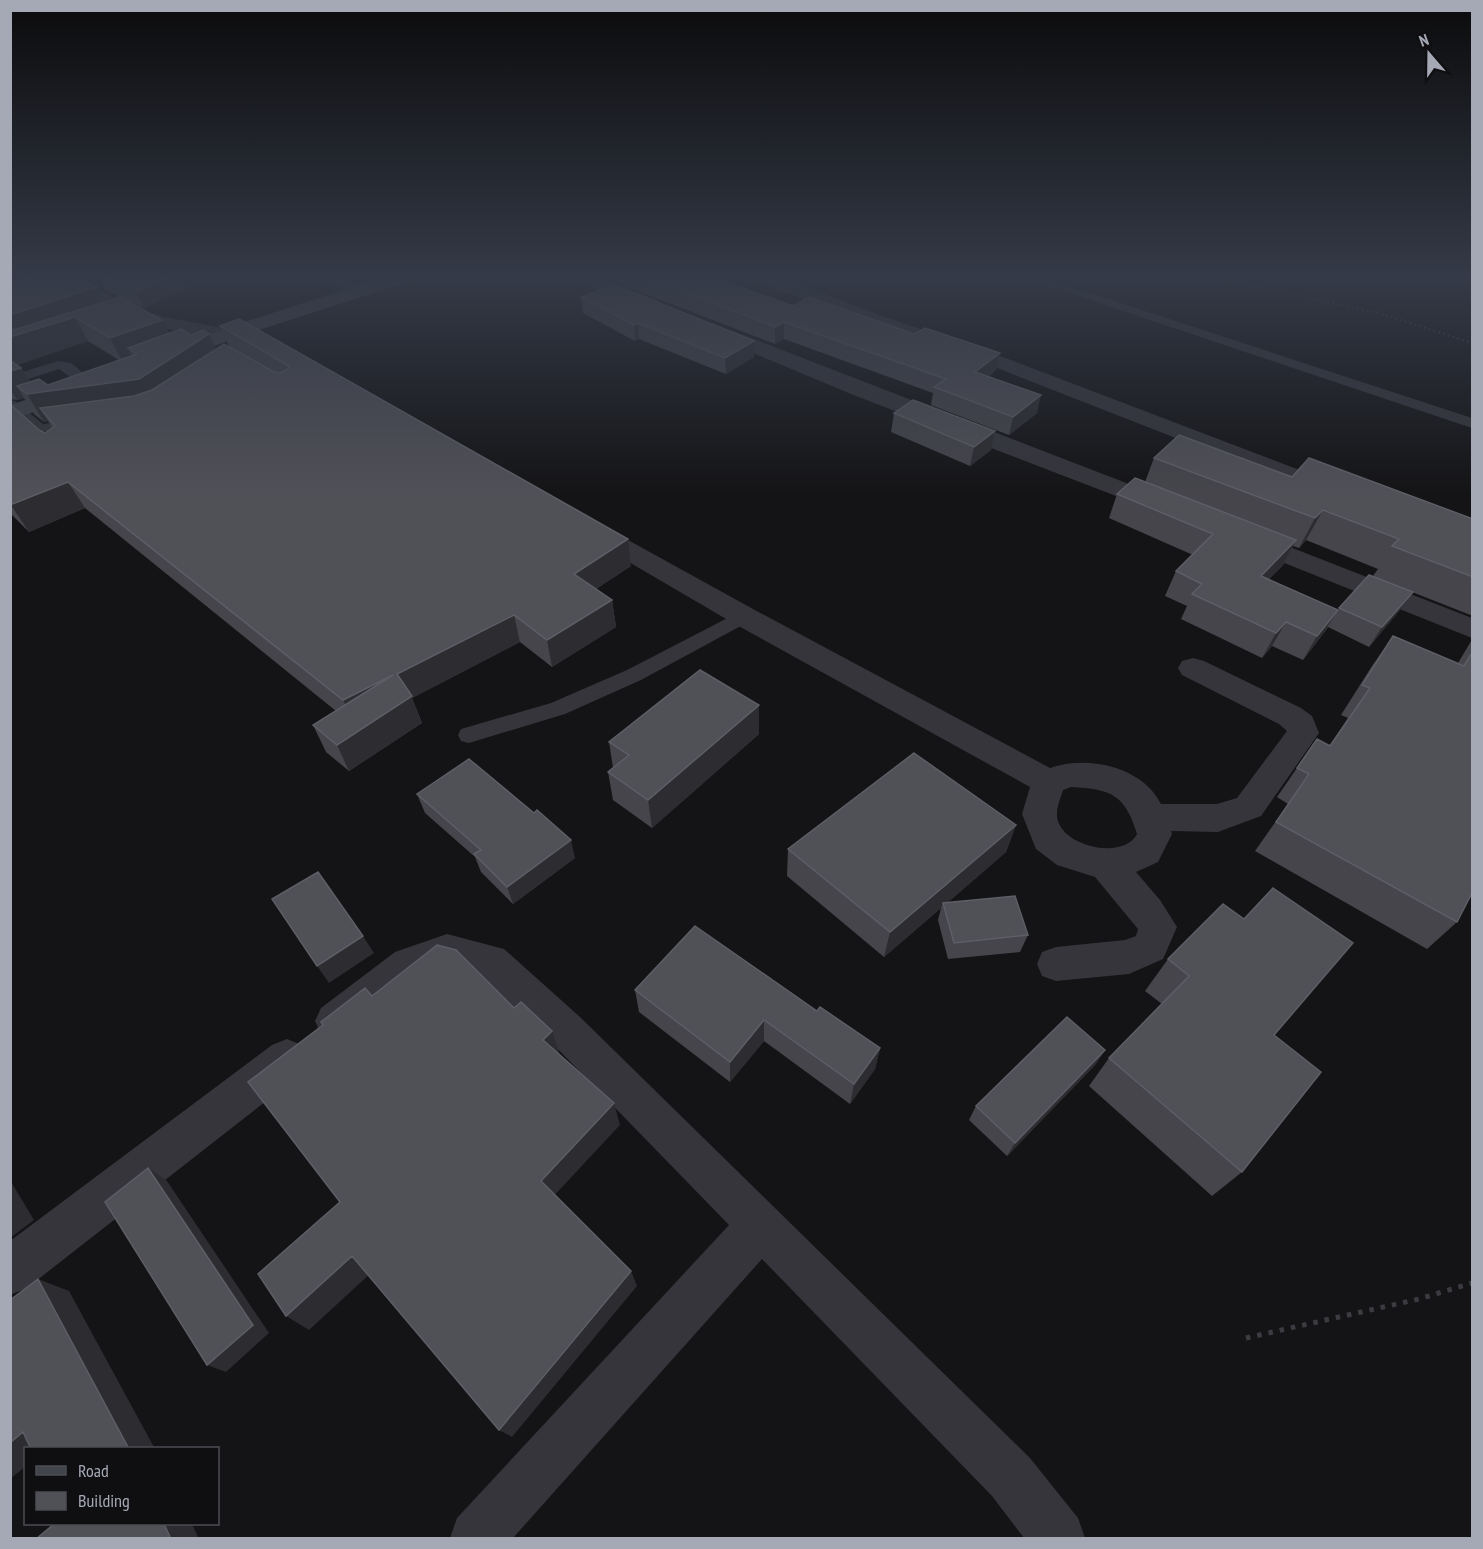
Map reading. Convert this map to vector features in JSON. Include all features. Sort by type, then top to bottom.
[{"type":"main road","points":[[156,361],[194,349]]},
{"type":"main road","points":[[12,406],[92,379]]},
{"type":"street","points":[[761,349],[1190,516]]},
{"type":"street","points":[[961,349],[1350,498]]},
{"type":"street","points":[[569,517],[743,616],[1048,782]]},
{"type":"street","points":[[1223,529],[1473,629]]},
{"type":"street","points":[[1153,817],[1218,818],[1249,807],[1303,733],[1301,724],[1290,716],[1193,668]]},
{"type":"street","points":[[1070,774],[1095,775],[1119,783],[1140,798],[1153,817],[1155,832],[1150,845],[1140,856],[1125,863],[1106,864],[1086,861],[1066,852],[1050,840],[1040,824],[1037,808],[1048,782],[1070,774]]},
{"type":"street","points":[[1056,964],[1130,957],[1150,947],[1158,927],[1106,864]]},
{"type":"street","points":[[10,1271],[409,963],[447,951],[490,961],[566,1030],[1011,1477],[1058,1539]]},
{"type":"street","points":[[477,1539],[761,1225]]},
{"type":"lane","points":[[1248,349],[1473,423]]},
{"type":"lane","points":[[10,381],[58,366],[66,366],[92,379]]},
{"type":"lane","points":[[12,406],[40,429],[53,444]]},
{"type":"lane","points":[[40,429],[98,422]]},
{"type":"lane","points":[[469,735],[558,709],[634,675],[743,616]]},
{"type":"path","points":[[1246,1338],[1419,1299],[1473,1283]]},
{"type":"building","points":[[130,349],[185,349],[139,379],[27,394],[17,386],[39,379],[48,385],[137,354]]},
{"type":"building","points":[[216,349],[233,349],[274,372],[281,373],[289,366],[260,349],[293,349],[628,539],[574,574],[612,600],[547,640],[514,615],[397,674],[412,696],[337,745],[313,725],[393,675],[343,700],[68,482],[10,505],[10,404],[45,433],[55,426],[40,408],[134,396],[152,390]]},
{"type":"building","points":[[703,349],[740,349],[725,358]]},
{"type":"building","points":[[862,349],[989,349],[1000,353],[975,372],[1041,395],[1013,417],[934,387],[946,379]]},
{"type":"building","points":[[10,360],[21,368],[10,371]]},
{"type":"building","points":[[913,400],[995,431],[974,447],[894,413]]},
{"type":"building","points":[[1179,435],[1292,477],[1309,458],[1473,519],[1473,577],[1392,546],[1399,539],[1323,510],[1315,518],[1154,458]]},
{"type":"building","points":[[1135,478],[1296,540],[1261,576],[1338,610],[1317,636],[1286,622],[1276,633],[1192,594],[1202,584],[1176,571],[1213,534],[1117,494]]},
{"type":"building","points":[[1369,575],[1413,592],[1382,627],[1339,608]]},
{"type":"building","points":[[1393,636],[1464,666],[1473,651],[1473,891],[1457,922],[1276,822],[1309,774],[1297,768],[1317,739],[1330,746],[1370,688],[1362,685]]},
{"type":"building","points":[[700,670],[759,705],[648,800],[608,772],[629,755],[609,742]]},
{"type":"building","points":[[914,753],[1016,825],[890,932],[788,849]]},
{"type":"building","points":[[469,759],[534,813],[537,810],[571,840],[507,887],[474,854],[481,850],[417,794]]},
{"type":"building","points":[[318,872],[363,936],[317,966],[272,899]]},
{"type":"building","points":[[1273,888],[1353,943],[1274,1035],[1321,1072],[1242,1172],[1109,1058],[1189,976],[1168,959],[1223,904],[1244,919]]},
{"type":"building","points":[[1015,896],[1028,935],[954,943],[943,903]]},
{"type":"building","points":[[695,926],[817,1011],[820,1007],[880,1048],[854,1084],[764,1020],[730,1062],[635,990]]},
{"type":"building","points":[[437,945],[456,950],[514,1008],[521,1002],[552,1031],[543,1040],[614,1103],[541,1181],[631,1271],[499,1430],[352,1256],[286,1316],[258,1274],[340,1202],[248,1082],[323,1025],[321,1022],[365,988],[372,996]]},
{"type":"building","points":[[1067,1017],[1105,1050],[1015,1143],[976,1106]]},
{"type":"building","points":[[148,1168],[253,1325],[207,1365],[105,1202]]},
{"type":"building","points":[[38,1279],[128,1447],[30,1447],[23,1432],[10,1443],[10,1300]]},
{"type":"building","points":[[53,1525],[164,1525],[171,1539],[36,1539]]}]
